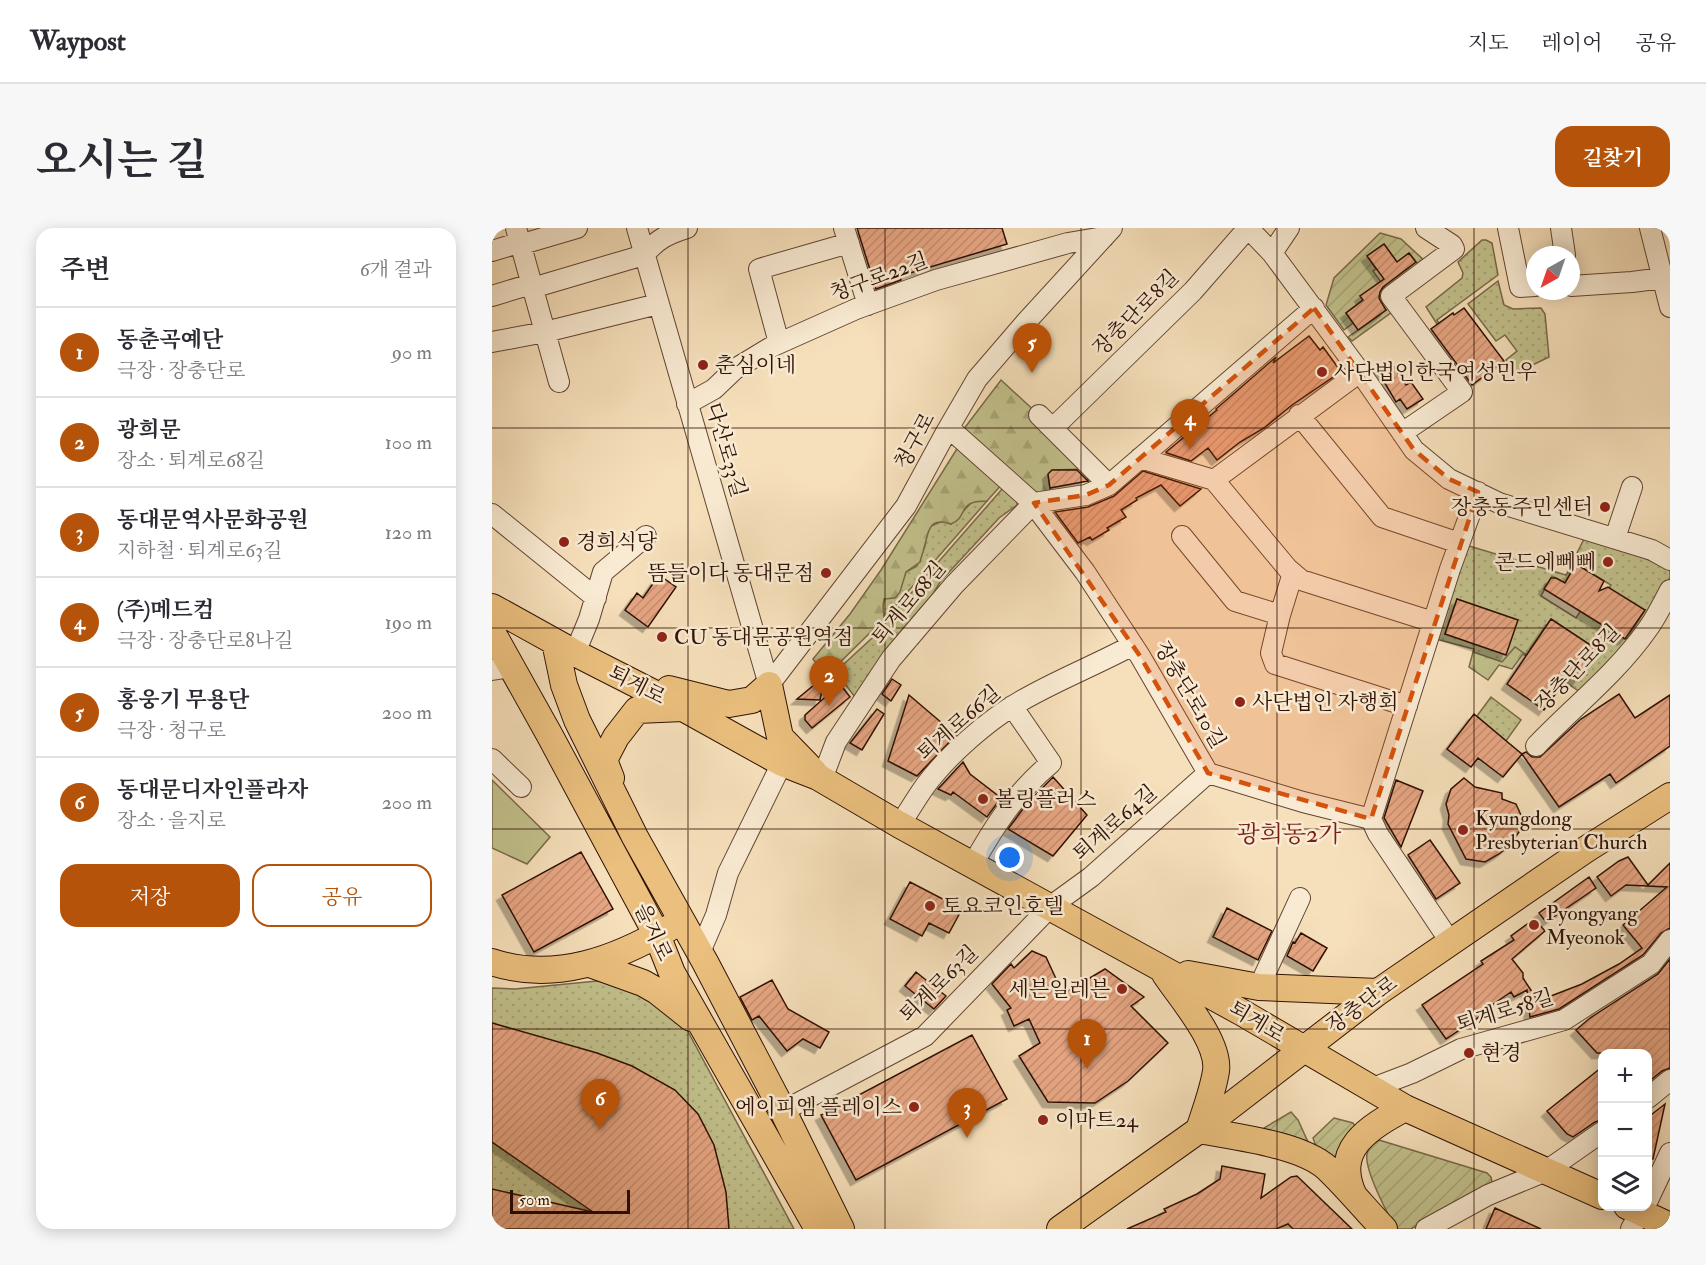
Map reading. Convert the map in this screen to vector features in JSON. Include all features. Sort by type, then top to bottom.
[{"type":"main road","name":"퇴계로","points":[[492,607],[782,763],[820,778],[900,825],[1241,1012],[1302,1050],[1405,1108],[1598,1194]]},
{"type":"main road","name":"을지로","points":[[492,632],[501,669],[549,734],[657,935],[672,973],[818,1229]]},
{"type":"main road","name":"을지로","points":[[565,647],[564,685],[578,720],[635,837],[700,952],[783,1111],[841,1229]]},
{"type":"main road","points":[[623,677],[729,705],[752,700],[769,685],[780,737],[820,778]]},
{"type":"main road","points":[[635,837],[604,760],[615,737],[638,710],[683,708]]},
{"type":"main road","name":"장충단로","points":[[1063,1228],[1199,1130],[1378,992],[1585,850],[1670,796]]},
{"type":"main road","points":[[492,962],[522,969],[545,970],[590,964],[610,958],[682,921]]},
{"type":"main road","points":[[590,964],[643,983],[666,998],[705,1031]]},
{"type":"main road","points":[[1161,968],[1259,987],[1378,992]]},
{"type":"main road","points":[[1161,968],[1214,1048],[1216,1071],[1199,1130],[1293,1150],[1325,1167],[1384,1229]]},
{"type":"main road","points":[[1355,1199],[1348,1184],[1347,1168],[1348,1156],[1352,1148],[1378,1123],[1405,1108]]},
{"type":"main road","points":[[800,1197],[812,1229]]},
{"type":"main road","points":[[1638,1211],[1670,1226]]},
{"type":"street","points":[[518,236],[526,243],[577,228]]},
{"type":"street","name":"다산로33길","points":[[637,228],[769,685]]},
{"type":"street","points":[[492,296],[532,285],[539,286],[644,255],[653,243],[664,235],[687,228]]},
{"type":"street","name":"장충단로8길","points":[[1109,485],[1046,421],[1193,291],[1248,228],[1272,253],[1314,308],[1414,450],[1449,479],[1498,503],[1652,550],[1670,560]]},
{"type":"street","points":[[1272,253],[1289,228]]},
{"type":"street","points":[[1402,433],[1462,392],[1391,296],[1454,249],[1452,245],[1426,228]]},
{"type":"street","points":[[1508,228],[1520,287],[1526,287]]},
{"type":"street","points":[[1561,228],[1564,246]]},
{"type":"street","points":[[1652,229],[1670,307]]},
{"type":"street","name":"청구로22길","points":[[687,404],[714,389],[735,369],[778,343],[868,305],[936,280],[1108,233]]},
{"type":"street","name":"청구로","points":[[769,685],[906,506],[977,379],[1108,233]]},
{"type":"street","points":[[778,343],[759,269],[846,235],[868,305]]},
{"type":"street","points":[[492,251],[518,236]]},
{"type":"street","points":[[518,236],[559,382]]},
{"type":"street","points":[[1580,285],[1663,278]]},
{"type":"street","points":[[492,342],[545,332],[658,304]]},
{"type":"street","points":[[1034,503],[1086,495],[1109,485],[1314,308]]},
{"type":"street","points":[[1214,480],[1360,372]]},
{"type":"street","points":[[1299,416],[1382,517],[1459,543]]},
{"type":"street","name":"장충단로10길","points":[[949,428],[1034,503],[1085,572],[1133,645],[1208,773],[1303,802],[1371,819]]},
{"type":"street","points":[[1140,458],[1214,480],[1301,580],[1433,622]]},
{"type":"street","points":[[1614,538],[1632,487]]},
{"type":"street","points":[[1450,943],[1400,864],[1378,834],[1371,819],[1433,622],[1478,492]]},
{"type":"street","name":"퇴계로68길","points":[[820,778],[836,742],[891,659],[954,585],[1034,503]]},
{"type":"street","points":[[492,514],[596,598]]},
{"type":"street","points":[[565,647],[589,619],[603,572],[646,536]]},
{"type":"street","points":[[1182,536],[1235,601],[1280,615]]},
{"type":"street","points":[[1293,573],[1271,653],[1275,664],[1407,706]]},
{"type":"street","name":"장충단로8길","points":[[1536,746],[1565,715],[1596,690],[1631,651],[1648,629],[1670,590]]},
{"type":"street","name":"퇴계로66길","points":[[900,825],[926,785],[958,750],[1012,706],[1133,645]]},
{"type":"street","points":[[973,864],[995,824],[1030,780],[1051,763],[1012,706]]},
{"type":"street","points":[[492,759],[520,787]]},
{"type":"street","points":[[700,952],[716,915],[728,873],[782,763]]},
{"type":"street","name":"퇴계로64길","points":[[1051,906],[1091,877],[1208,773]]},
{"type":"street","points":[[1259,987],[1300,898]]},
{"type":"street","name":"퇴계로63길","points":[[783,1111],[925,1036],[1051,906]]},
{"type":"street","name":"퇴계로58길","points":[[1370,1089],[1412,1073],[1461,1049],[1564,1020],[1651,964],[1670,940]]},
{"type":"street","points":[[1652,1094],[1670,1080]]},
{"type":"street","points":[[1426,1229],[1488,1195],[1546,1171],[1598,1135]]},
{"type":"street","points":[[1652,1186],[1670,1153]]},
{"type":"highlighted area","points":[[1314,308],[1414,450],[1449,479],[1478,492],[1371,819],[1208,773],[1140,656],[1034,503],[1086,495],[1109,485]]},
{"type":"green space","points":[[1380,233],[1401,239],[1427,263],[1421,268],[1409,253],[1397,262],[1384,244],[1367,256],[1376,269],[1373,271],[1399,307],[1352,341],[1348,337],[1392,306],[1381,290],[1360,296],[1363,300],[1346,313],[1353,323],[1344,330],[1326,305],[1334,278]]},
{"type":"green space","points":[[1482,240],[1492,243],[1498,275],[1437,320],[1439,323],[1437,324],[1426,307],[1462,278],[1463,273],[1458,262]]},
{"type":"green space","points":[[1498,281],[1504,305],[1513,309],[1541,308],[1545,314],[1549,357],[1512,375],[1505,364],[1506,360],[1517,351],[1505,335],[1496,341],[1468,304]]},
{"type":"green space","points":[[1001,380],[1039,415],[1105,483],[1090,488],[1085,469],[1052,470],[1048,475],[1051,496],[1034,500],[960,434]]},
{"type":"green space","points":[[960,444],[1003,483],[987,501],[971,503],[967,506],[957,521],[951,524],[937,522],[930,527],[920,562],[906,572],[900,592],[895,598],[884,599],[884,619],[826,676],[813,659],[850,614],[881,570]]},
{"type":"green space","points":[[1003,488],[1017,499],[1017,505],[999,518],[940,582],[933,594],[895,638],[881,662],[855,697],[842,680],[836,684],[831,676],[871,639]]},
{"type":"green space","points":[[973,501],[987,501],[884,619],[885,599],[903,580],[906,572],[917,566],[925,546],[927,531],[931,526],[943,521],[951,524]]},
{"type":"green space","points":[[1585,537],[1634,553],[1670,570],[1670,577],[1642,628],[1580,692],[1515,647],[1502,663],[1473,652],[1474,649],[1428,637],[1459,543],[1566,575]],"holes":[[[1576,564],[1611,585],[1593,616],[1581,610],[1576,618],[1541,596],[1552,576],[1565,583]],[[1457,599],[1518,620],[1445,634]],[[1645,610],[1627,639],[1597,622]],[[1551,619],[1597,650],[1577,680],[1530,649]]]},
{"type":"green space","points":[[1515,647],[1564,681],[1523,654],[1512,669],[1499,665],[1488,680],[1469,667],[1473,652],[1502,662]]},
{"type":"green space","points":[[1491,697],[1521,720],[1506,741],[1477,716]]},
{"type":"green space","points":[[492,780],[550,837],[527,864],[492,848]]},
{"type":"green space","points":[[597,981],[631,985],[685,1026],[794,1229],[492,1229],[492,988],[515,989]]},
{"type":"green space","points":[[1291,1112],[1298,1120],[1308,1142],[1286,1134],[1262,1133],[1264,1128]]},
{"type":"green space","points":[[1334,1118],[1353,1123],[1355,1126],[1341,1146],[1338,1156],[1339,1170],[1318,1152],[1313,1138]]},
{"type":"green space","points":[[1379,1140],[1487,1173],[1492,1182],[1411,1229],[1397,1229],[1378,1192],[1367,1161],[1369,1149]]},
{"type":"building","points":[[857,228],[1002,228],[1007,244],[900,276],[901,280],[876,289]]},
{"type":"building","points":[[1384,244],[1397,262],[1409,253],[1416,262],[1383,287],[1379,298],[1386,310],[1358,330],[1346,313],[1363,300],[1360,296],[1384,279],[1367,256]]},
{"type":"building","points":[[1464,308],[1504,361],[1472,385],[1431,329]]},
{"type":"building","points":[[1309,336],[1320,350],[1323,347],[1339,369],[1337,370],[1339,373],[1217,460],[1208,448],[1191,461],[1166,452],[1276,357],[1273,363]]},
{"type":"building","points":[[1390,361],[1406,385],[1411,382],[1423,399],[1407,409],[1400,399],[1396,402],[1377,370]]},
{"type":"building","points":[[1052,470],[1077,470],[1088,481],[1050,488],[1048,474]]},
{"type":"building","points":[[1143,471],[1201,489],[1180,506],[1161,485],[1136,498],[1137,500],[1121,510],[1126,517],[1107,528],[1109,530],[1092,540],[1090,537],[1078,543],[1055,512],[1088,507],[1114,496]]},
{"type":"building","points":[[1576,564],[1604,581],[1599,591],[1608,587],[1645,610],[1625,639],[1544,589],[1551,578],[1565,583]]},
{"type":"building","points":[[659,575],[676,587],[648,627],[625,610],[637,593],[643,598]]},
{"type":"building","points":[[1457,599],[1518,620],[1506,655],[1445,634]]},
{"type":"building","points":[[1551,619],[1598,650],[1577,681],[1569,675],[1544,710],[1507,684]]},
{"type":"building","points":[[825,676],[820,700],[797,699]]},
{"type":"building","points":[[892,679],[901,685],[891,701],[882,694]]},
{"type":"building","points":[[840,684],[850,697],[812,728],[805,720],[805,715]]},
{"type":"building","points":[[1619,694],[1635,718],[1670,695],[1670,746],[1616,783],[1610,774],[1559,807],[1522,754],[1526,752],[1532,757],[1540,757],[1581,719]]},
{"type":"building","points":[[909,695],[956,735],[917,776],[888,761]]},
{"type":"building","points":[[877,709],[884,714],[862,750],[850,743]]},
{"type":"building","points":[[1474,714],[1522,754],[1503,777],[1478,758],[1471,767],[1447,749]]},
{"type":"building","points":[[963,762],[970,774],[1001,798],[987,817],[953,792],[951,795],[938,789]]},
{"type":"building","points":[[1053,777],[1087,815],[1053,856],[1008,829],[1026,805]]},
{"type":"building","points":[[1464,778],[1475,787],[1502,793],[1502,799],[1516,804],[1521,815],[1519,832],[1510,845],[1485,862],[1466,859],[1448,824],[1449,815],[1446,804],[1451,789]]},
{"type":"building","points":[[1396,780],[1423,791],[1401,847],[1384,818]]},
{"type":"building","points":[[1430,840],[1460,883],[1436,899],[1408,855]]},
{"type":"building","points":[[581,852],[613,909],[534,952],[502,895]]},
{"type":"building","points":[[1628,857],[1648,885],[1670,863],[1670,928],[1661,933],[1643,955],[1559,1009],[1530,1017],[1527,990],[1514,997],[1511,992],[1489,1007],[1491,1009],[1446,1039],[1422,1005],[1483,964],[1481,961],[1514,940],[1511,936],[1534,919],[1545,931],[1512,959],[1523,973],[1523,978],[1538,1001],[1582,984],[1619,964],[1642,948],[1623,925],[1667,887],[1626,885],[1611,896],[1597,877]]},
{"type":"building","points":[[1589,877],[1596,888],[1546,922],[1539,913]]},
{"type":"building","points":[[910,882],[962,909],[949,933],[929,923],[922,936],[890,919]]},
{"type":"building","points":[[1227,908],[1272,931],[1258,960],[1213,937]]},
{"type":"building","points":[[1301,933],[1327,948],[1313,971],[1287,956],[1293,942],[1295,943]]},
{"type":"building","points":[[1032,951],[1046,957],[1063,994],[1105,969],[1144,997],[1131,1006],[1168,1043],[1128,1081],[1095,1103],[1048,1102],[1019,1056],[1040,1043],[1029,1019],[1014,1026],[1007,1010],[1011,1008],[992,984],[1011,964],[1014,968]]},
{"type":"building","points":[[1670,959],[1670,1068],[1652,1079],[1652,1049],[1598,1049],[1597,1053],[1576,1030],[1590,1018],[1658,974]]},
{"type":"building","points":[[916,972],[946,996],[934,1009],[905,986]]},
{"type":"building","points":[[772,980],[788,1009],[829,1032],[820,1048],[803,1039],[787,1051],[759,1016],[752,1020],[740,997]]},
{"type":"building","points":[[492,1023],[597,1053],[632,1066],[675,1090],[698,1114],[714,1145],[726,1192],[729,1229],[492,1229],[492,1189],[593,1212],[492,1142]]},
{"type":"building","name":"에이피엠 플레이스","points":[[972,1035],[1007,1099],[856,1180],[821,1115]]},
{"type":"building","points":[[1598,1070],[1598,1121],[1573,1137],[1567,1134],[1547,1111]]},
{"type":"building","points":[[1665,1104],[1653,1159],[1652,1159],[1652,1114]]},
{"type":"building","points":[[1222,1166],[1265,1174],[1261,1198],[1291,1177],[1297,1176],[1352,1229],[1293,1229],[1288,1224],[1276,1229],[1127,1229],[1166,1212],[1164,1209],[1197,1194],[1220,1179]]},
{"type":"building","points":[[1495,1208],[1541,1229],[1486,1229]]},
{"type":"place","name":"춘심이네","points":[[703,365]]},
{"type":"place","name":"사단법인한국여성민우","points":[[1322,372]]},
{"type":"place","name":"홍웅기 무용단","points":[[1032,373]]},
{"type":"place","name":"(주)메드컴","points":[[1190,449]]},
{"type":"place","name":"장충동주민센터","points":[[1605,507]]},
{"type":"place","name":"경희식당","points":[[564,542]]},
{"type":"place","name":"콘드에뻬뻬","points":[[1608,562]]},
{"type":"place","name":"뜸들이다 동대문점","points":[[826,573]]},
{"type":"place","name":"CU 동대문공원역점","points":[[662,637]]},
{"type":"place","name":"사단법인 자행회","points":[[1240,702]]},
{"type":"place","name":"광희문","points":[[829,706]]},
{"type":"place","name":"볼링플러스","points":[[983,799]]},
{"type":"place","name":"Kyungdong Presbyterian Church","points":[[1463,830]]},
{"type":"place","name":"토요코인호텔","points":[[930,906]]},
{"type":"place","name":"Pyongyang Myeonok","points":[[1534,925]]},
{"type":"place","name":"세븐일레븐","points":[[1122,989]]},
{"type":"place","name":"현경","points":[[1469,1053]]},
{"type":"place","name":"동춘곡예단","points":[[1087,1069]]},
{"type":"place","name":"에이피엠 플레이스","points":[[914,1107]]},
{"type":"place","name":"이마트24","points":[[1043,1120]]},
{"type":"place","name":"동대문디자인플라자","points":[[600,1129]]},
{"type":"place","name":"동대문역사문화공원","points":[[967,1138]]},
{"type":"district","name":"광희동2가","points":[[1289,834]]}]
